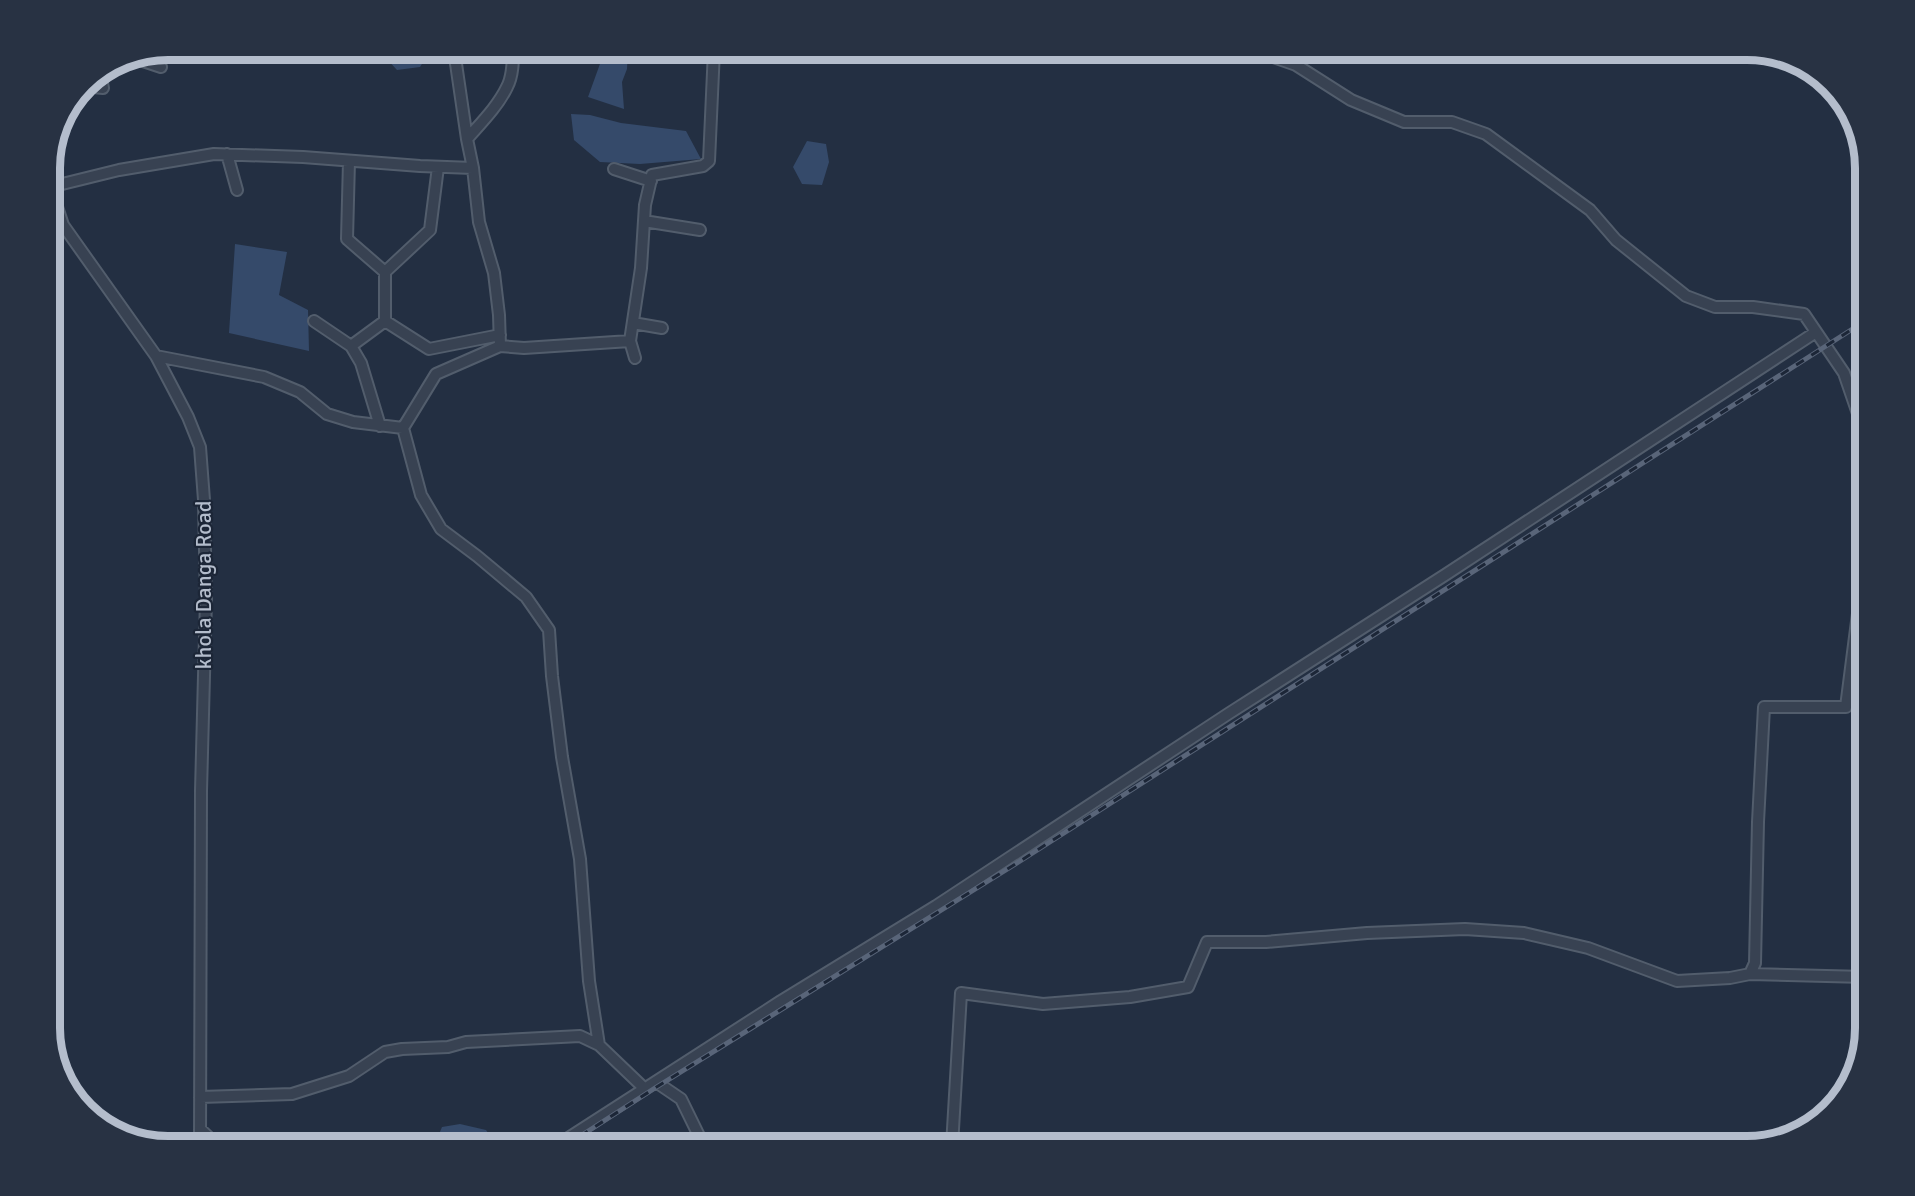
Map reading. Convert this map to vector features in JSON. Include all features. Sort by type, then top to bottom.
[{"type":"street","points":[[455,60],[473,168],[479,222],[494,273],[500,340]]},
{"type":"street","points":[[467,140],[508,86],[512,60]]},
{"type":"street","points":[[635,358],[630,342],[644,221],[652,175],[703,166],[709,161],[714,60]]},
{"type":"street","points":[[1282,60],[1296,65],[1351,100],[1404,122],[1452,122],[1486,134],[1590,210],[1616,240],[1686,296],[1715,307],[1753,307],[1804,314],[1844,373],[1855,405]]},
{"type":"street","points":[[147,62],[161,66]]},
{"type":"street","points":[[60,185],[119,170],[214,154],[473,168]]},
{"type":"street","points":[[227,154],[237,190]]},
{"type":"street","points":[[349,161],[347,239],[385,272]]},
{"type":"street","points":[[385,321],[385,272],[430,230],[438,167]]},
{"type":"street","points":[[614,169],[651,181]]},
{"type":"street","name":"khola Danga Road","points":[[60,216],[63,225],[156,356],[188,417],[200,447],[204,500],[206,599],[201,791],[200,1136]]},
{"type":"street","points":[[644,221],[700,230]]},
{"type":"street","points":[[314,321],[351,346],[361,363],[380,426]]},
{"type":"street","points":[[385,321],[429,349],[500,340],[524,348],[630,342]]},
{"type":"street","points":[[351,346],[385,321]]},
{"type":"street","points":[[633,323],[662,328]]},
{"type":"street","points":[[571,1136],[780,1001],[936,906],[1816,332]]},
{"type":"street","points":[[500,340],[436,374],[403,428],[421,495],[441,529],[526,597],[549,630],[562,757],[580,859],[589,981],[599,1045]]},
{"type":"street","points":[[156,356],[264,377],[300,392],[327,414],[353,422],[403,428]]},
{"type":"street","points":[[1750,974],[1755,963],[1758,822],[1764,708],[1846,707],[1855,637]]},
{"type":"street","points":[[953,1136],[961,993],[1043,1004],[1130,997],[1188,987],[1207,942],[1266,942],[1367,933],[1465,930],[1524,933],[1588,948],[1677,981],[1730,978],[1750,974],[1855,977]]},
{"type":"street","points":[[200,1097],[292,1094],[349,1076],[385,1052],[402,1049],[448,1047],[466,1042],[580,1036],[599,1045],[645,1089]]},
{"type":"street","points":[[656,1082],[681,1099],[699,1136]]},
{"type":"street","points":[[200,1130],[207,1136]]},
{"type":"water","points":[[388,60],[424,60],[420,67],[397,70]]},
{"type":"water","points":[[601,60],[627,60],[622,82],[624,109],[588,97]]},
{"type":"water","points":[[571,114],[686,131],[701,159],[640,164],[600,162],[574,140]]},
{"type":"water","points":[[807,141],[826,144],[829,162],[822,185],[802,184],[793,167]]},
{"type":"water","points":[[235,244],[287,252],[279,295],[308,310],[309,351],[229,333]]},
{"type":"water","points":[[460,1124],[486,1130],[490,1136],[438,1136],[442,1127]]},
{"type":"water","points":[[788,1134],[800,1136],[777,1136]]},
{"type":"railway","points":[[581,1136],[1017,863],[1855,327]]}]
